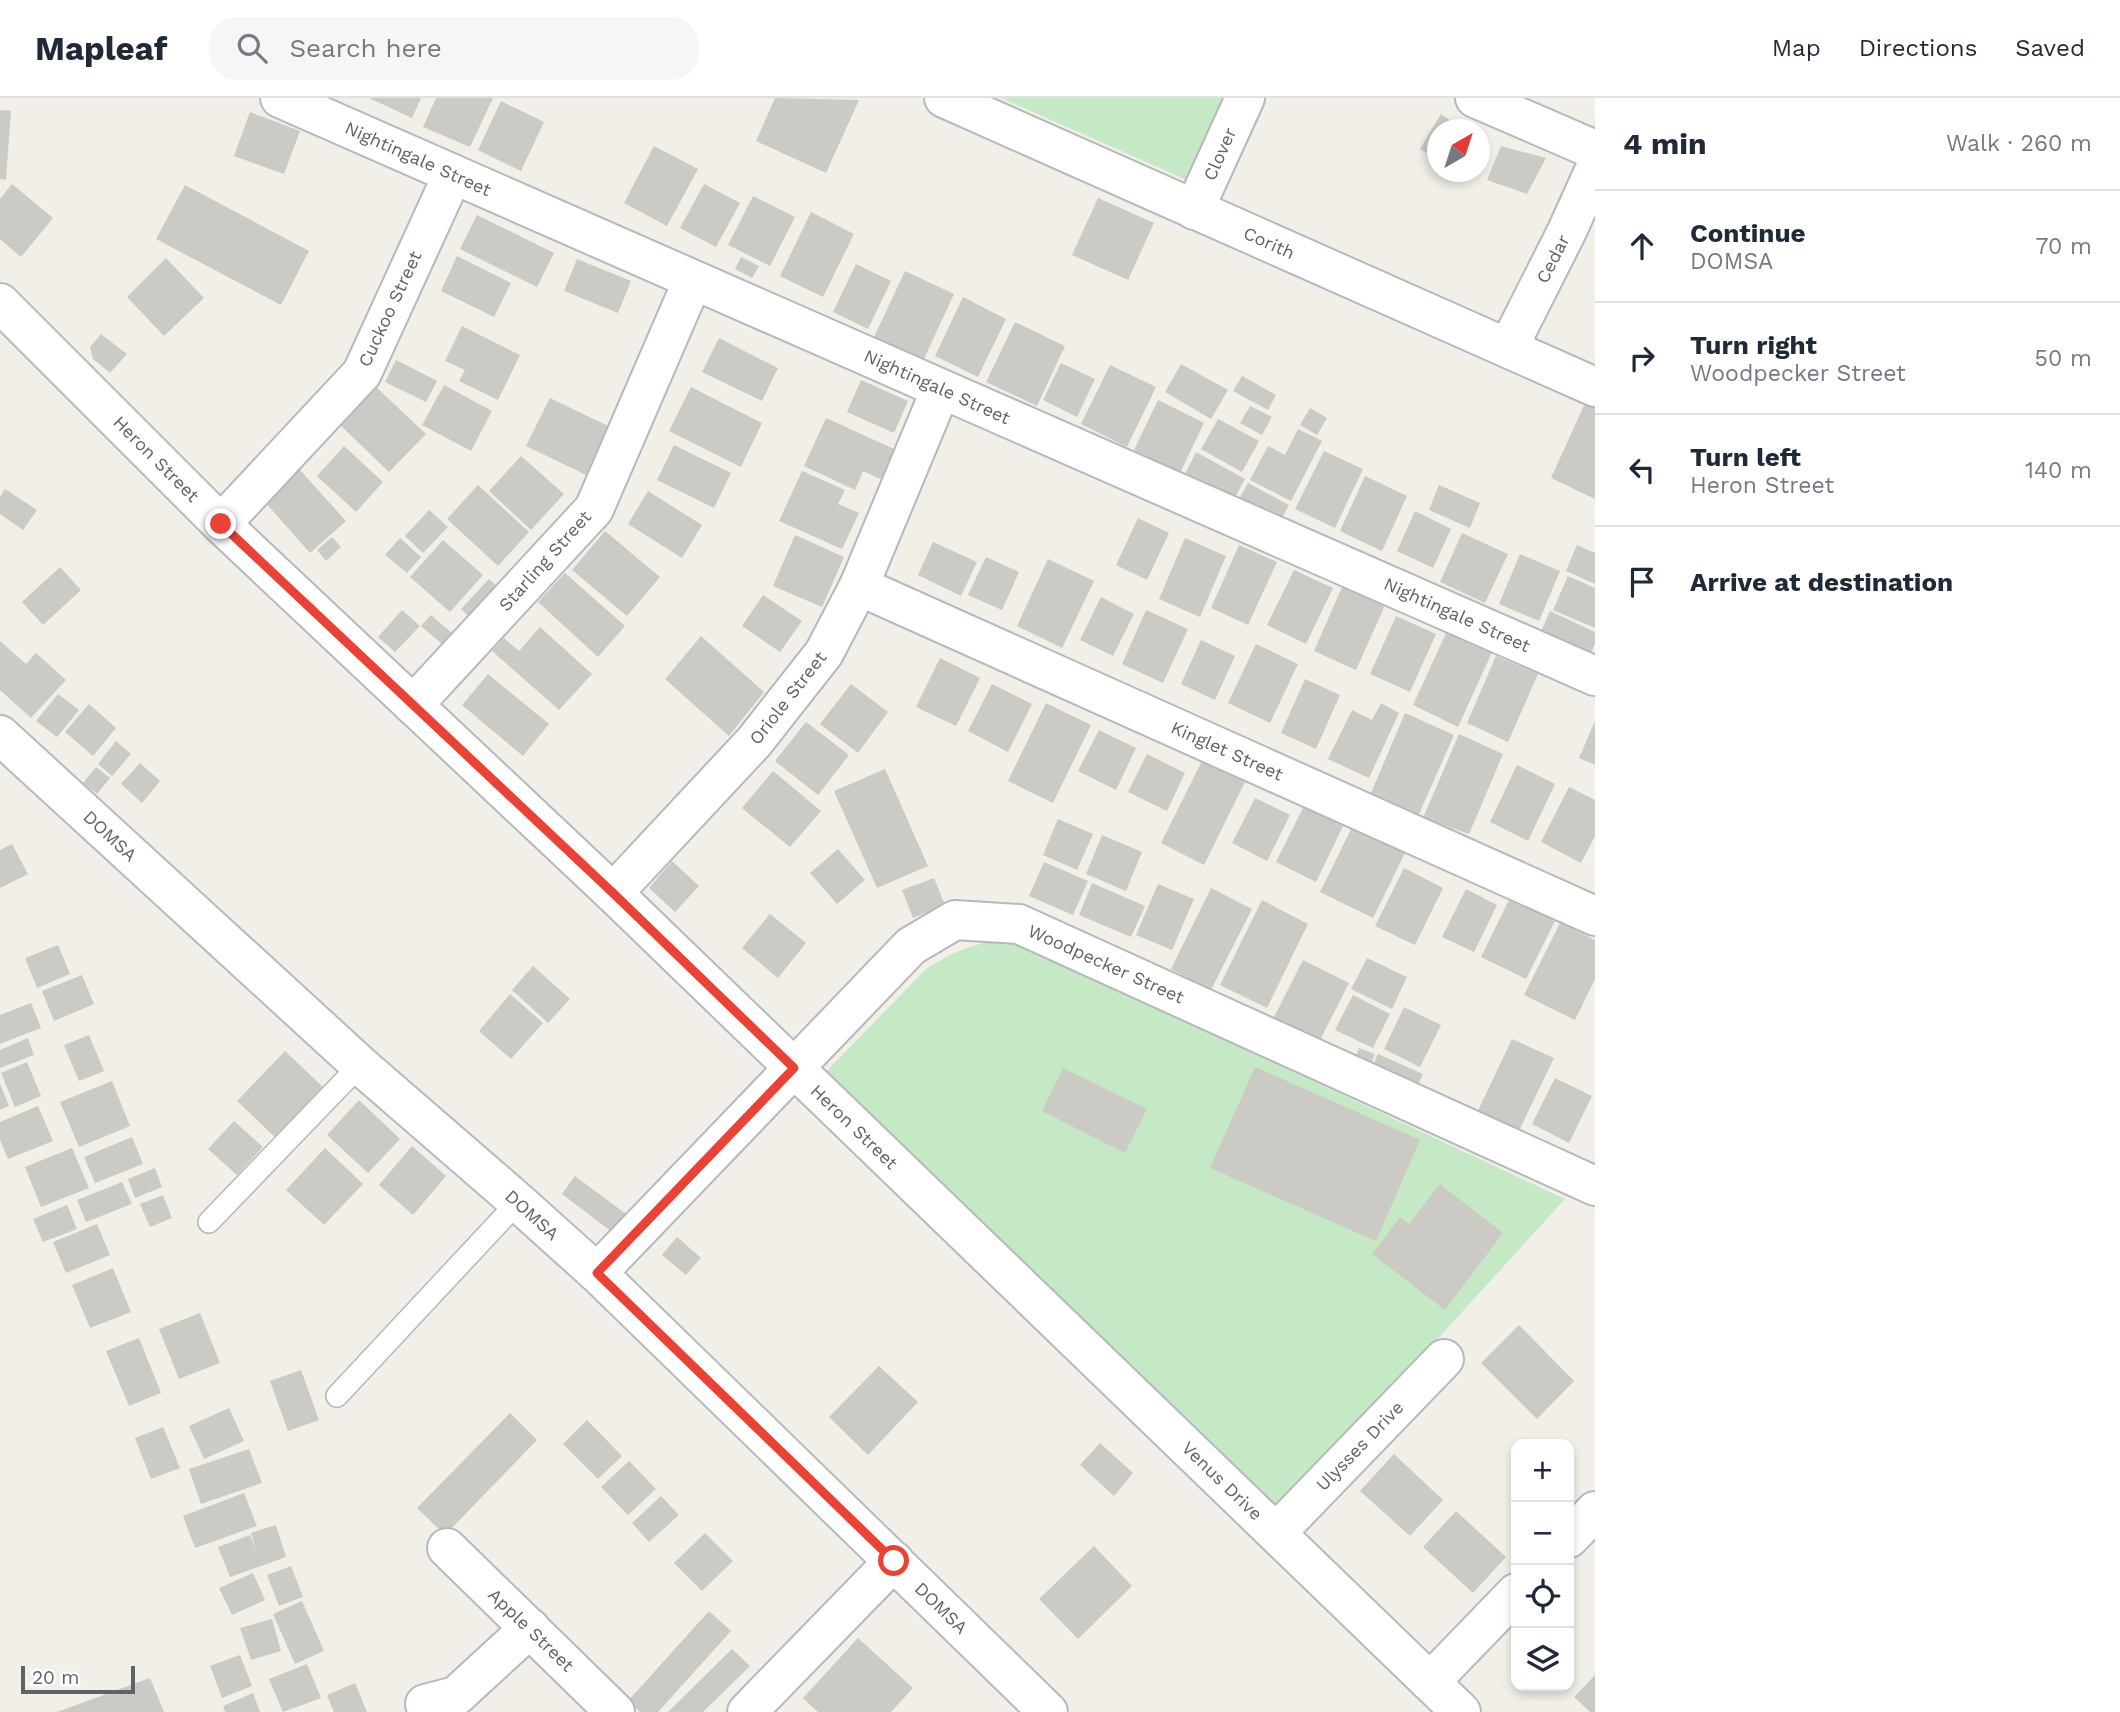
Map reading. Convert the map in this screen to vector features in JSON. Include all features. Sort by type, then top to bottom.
[{"type":"street","name":"Nightingale Street","points":[[280,98],[1595,676]]},
{"type":"street","name":"Corith","points":[[944,98],[1595,387]]},
{"type":"street","name":"Clover","points":[[1195,210],[1245,98]]},
{"type":"street","points":[[1475,98],[1595,149]]},
{"type":"street","name":"Cedar","points":[[1508,348],[1581,237],[1595,169]]},
{"type":"street","name":"Cuckoo Street","points":[[221,524],[362,373],[453,174]]},
{"type":"street","name":"Starling Street","points":[[413,705],[594,509],[694,280]]},
{"type":"street","name":"Heron Street","points":[[0,303],[221,524],[613,893],[983,1251]]},
{"type":"street","name":"Oriole Street","points":[[613,893],[754,742],[824,653],[859,586],[941,388]]},
{"type":"street","name":"Kinglet Street","points":[[859,586],[1595,916]]},
{"type":"street","name":"DOMSA","points":[[0,735],[360,1065],[597,1273],[1048,1712]]},
{"type":"street","name":"Woodpecker Street","points":[[597,1273],[911,946],[955,920],[1019,924],[1595,1186]]},
{"type":"street","name":"Venus Drive","points":[[983,1251],[1461,1712]]},
{"type":"street","name":"Ulysses Drive","points":[[1276,1533],[1444,1359]]},
{"type":"street","points":[[1574,1533],[1595,1511]]},
{"type":"street","name":"Apple Street","points":[[447,1548],[615,1712]]},
{"type":"street","points":[[747,1712],[894,1561]]},
{"type":"street","points":[[1430,1682],[1511,1597]]},
{"type":"street","points":[[425,1704],[456,1696],[530,1628]]},
{"type":"lane","points":[[209,1222],[360,1065]]},
{"type":"lane","points":[[337,1396],[519,1202]]},
{"type":"green space","points":[[1001,98],[1226,98],[1189,181]]},
{"type":"green space","points":[[1007,938],[1565,1199],[1441,1335],[1269,1512],[823,1075],[926,969],[965,949]]},
{"type":"building","points":[[369,98],[421,98],[412,118]]},
{"type":"building","points":[[436,98],[493,98],[470,147],[423,127]]},
{"type":"building","points":[[775,98],[859,100],[826,173],[756,141]]},
{"type":"building","points":[[501,101],[544,122],[521,171],[478,150]]},
{"type":"building","points":[[0,110],[11,111],[6,180],[0,179]]},
{"type":"building","points":[[250,112],[300,131],[284,174],[234,156]]},
{"type":"building","points":[[1427,137],[1427,153],[1420,149]]},
{"type":"building","points":[[654,146],[698,169],[667,226],[624,203]]},
{"type":"building","points":[[1501,146],[1546,158],[1527,194],[1490,181],[1490,173]]},
{"type":"building","points":[[12,184],[53,218],[21,257],[0,239],[0,199]]},
{"type":"building","points":[[704,184],[740,203],[716,247],[680,228]]},
{"type":"building","points":[[185,185],[309,251],[281,305],[156,239]]},
{"type":"building","points":[[753,196],[795,217],[770,266],[728,245]]},
{"type":"building","points":[[1098,198],[1154,223],[1128,280],[1072,255]]},
{"type":"building","points":[[811,212],[854,234],[823,297],[780,276]]},
{"type":"building","points":[[477,215],[554,253],[537,287],[460,249]]},
{"type":"building","points":[[457,256],[511,283],[494,317],[441,291]]},
{"type":"building","points":[[741,257],[759,266],[752,278],[735,269]]},
{"type":"building","points":[[166,258],[204,298],[164,336],[127,297]]},
{"type":"building","points":[[577,259],[631,281],[618,313],[564,291]]},
{"type":"building","points":[[856,264],[891,281],[868,329],[833,312]]},
{"type":"building","points":[[905,271],[954,294],[923,361],[874,337]]},
{"type":"building","points":[[963,297],[1006,319],[978,377],[935,356]]},
{"type":"building","points":[[1015,322],[1065,346],[1037,406],[986,382]]},
{"type":"building","points":[[462,326],[520,355],[498,400],[459,381],[465,370],[445,361]]},
{"type":"building","points":[[101,334],[127,354],[110,373],[93,359],[90,347]]},
{"type":"building","points":[[719,338],[778,368],[762,401],[702,372]]},
{"type":"building","points":[[396,360],[437,381],[426,402],[385,382]]},
{"type":"building","points":[[1061,363],[1095,379],[1077,417],[1043,400]]},
{"type":"building","points":[[1181,364],[1228,390],[1211,419],[1165,392]]},
{"type":"building","points":[[1110,365],[1156,387],[1127,447],[1081,424]]},
{"type":"building","points":[[1242,376],[1276,395],[1268,410],[1233,391]]},
{"type":"building","points":[[861,380],[908,401],[894,433],[847,412]]},
{"type":"building","points":[[444,385],[492,411],[471,451],[422,425]]},
{"type":"building","points":[[375,386],[426,434],[389,472],[339,424]]},
{"type":"building","points":[[691,387],[762,423],[741,467],[669,431]]},
{"type":"building","points":[[550,398],[610,427],[586,475],[526,446]]},
{"type":"building","points":[[1158,400],[1204,423],[1180,473],[1134,450]]},
{"type":"building","points":[[1586,401],[1595,405],[1595,499],[1551,478]]},
{"type":"building","points":[[1250,406],[1272,417],[1262,435],[1240,423]]},
{"type":"building","points":[[1310,408],[1327,418],[1317,435],[1300,425]]},
{"type":"building","points":[[826,418],[905,454],[891,484],[863,471],[855,490],[804,466]]},
{"type":"building","points":[[1218,419],[1259,441],[1242,472],[1201,449]]},
{"type":"building","points":[[1298,429],[1322,441],[1291,501],[1250,480],[1268,446],[1285,455]]},
{"type":"building","points":[[674,445],[731,473],[714,508],[657,480]]},
{"type":"building","points":[[344,446],[383,482],[356,512],[317,476]]},
{"type":"building","points":[[1324,451],[1363,469],[1335,528],[1295,509]]},
{"type":"building","points":[[1196,452],[1245,479],[1232,503],[1184,476]]},
{"type":"building","points":[[521,456],[564,494],[531,530],[489,491]]},
{"type":"building","points":[[300,470],[346,521],[310,553],[264,501]]},
{"type":"building","points":[[802,471],[845,490],[838,504],[859,513],[842,549],[779,521]]},
{"type":"building","points":[[1365,476],[1407,496],[1382,551],[1340,531]]},
{"type":"building","points":[[1248,483],[1289,505],[1278,525],[1237,503]]},
{"type":"building","points":[[478,485],[529,532],[498,566],[447,519]]},
{"type":"building","points":[[1439,485],[1480,503],[1470,528],[1429,510]]},
{"type":"building","points":[[5,489],[37,510],[23,530],[0,514],[0,497]]},
{"type":"building","points":[[648,491],[702,525],[682,558],[628,524]]},
{"type":"building","points":[[429,510],[448,527],[423,553],[405,536]]},
{"type":"building","points":[[1415,511],[1451,529],[1433,568],[1397,551]]},
{"type":"building","points":[[1138,518],[1169,533],[1147,580],[1116,565]]},
{"type":"building","points":[[605,531],[660,577],[627,616],[572,570]]},
{"type":"building","points":[[1462,533],[1508,554],[1485,603],[1440,582]]},
{"type":"building","points":[[795,535],[844,557],[822,607],[773,586]]},
{"type":"building","points":[[332,537],[341,547],[326,561],[317,550]]},
{"type":"building","points":[[400,538],[421,557],[407,573],[385,555]]},
{"type":"building","points":[[1185,538],[1226,556],[1200,617],[1159,599]]},
{"type":"building","points":[[443,540],[483,575],[450,612],[410,577]]},
{"type":"building","points":[[933,542],[977,562],[961,596],[918,575]]},
{"type":"building","points":[[1239,545],[1277,562],[1248,625],[1211,608]]},
{"type":"building","points":[[1577,545],[1595,553],[1595,584],[1566,571]]},
{"type":"building","points":[[1520,554],[1560,571],[1539,621],[1499,604]]},
{"type":"building","points":[[986,557],[1019,572],[1002,610],[968,595]]},
{"type":"building","points":[[1048,559],[1094,581],[1062,648],[1017,626]]},
{"type":"building","points":[[60,567],[81,590],[43,625],[22,602]]},
{"type":"building","points":[[1294,570],[1333,588],[1306,644],[1267,625]]},
{"type":"building","points":[[565,573],[625,626],[598,657],[538,602]]},
{"type":"building","points":[[1568,576],[1595,588],[1595,628],[1553,610]]},
{"type":"building","points":[[489,579],[503,592],[476,623],[461,609]]},
{"type":"building","points":[[1343,585],[1386,603],[1356,670],[1314,651]]},
{"type":"building","points":[[763,595],[802,621],[780,652],[742,626]]},
{"type":"building","points":[[1101,597],[1134,614],[1113,656],[1080,640]]},
{"type":"building","points":[[402,610],[420,626],[395,652],[378,637]]},
{"type":"building","points":[[1146,610],[1188,629],[1163,683],[1122,664]]},
{"type":"building","points":[[1550,611],[1595,632],[1595,644],[1589,657],[1540,634]]},
{"type":"building","points":[[431,615],[452,633],[442,644],[421,626]]},
{"type":"building","points":[[1396,616],[1436,634],[1410,692],[1370,674]]},
{"type":"building","points":[[540,627],[592,674],[559,710],[492,651],[504,638],[519,651]]},
{"type":"building","points":[[1448,629],[1493,650],[1458,727],[1413,705]]},
{"type":"building","points":[[701,636],[764,692],[729,736],[665,679]]},
{"type":"building","points":[[1201,640],[1235,656],[1215,700],[1181,684]]},
{"type":"building","points":[[0,641],[26,664],[36,653],[66,680],[31,718],[0,690]]},
{"type":"building","points":[[1256,644],[1298,664],[1270,723],[1228,703]]},
{"type":"building","points":[[1496,656],[1538,674],[1508,742],[1467,723]]},
{"type":"building","points":[[940,658],[980,678],[956,726],[916,707]]},
{"type":"building","points":[[488,674],[549,724],[523,756],[462,705]]},
{"type":"building","points":[[1305,679],[1340,695],[1316,749],[1281,733]]},
{"type":"building","points":[[851,684],[888,712],[858,753],[820,724]]},
{"type":"building","points":[[992,684],[1032,704],[1008,752],[968,731]]},
{"type":"building","points":[[58,694],[79,710],[57,737],[36,721]]},
{"type":"building","points":[[1046,703],[1091,725],[1053,803],[1008,781]]},
{"type":"building","points":[[1381,703],[1399,713],[1369,778],[1328,759],[1352,710],[1372,720]]},
{"type":"building","points":[[89,704],[116,728],[93,756],[65,732]]},
{"type":"building","points":[[1405,713],[1454,735],[1419,814],[1371,793]]},
{"type":"building","points":[[1595,721],[1595,765],[1579,758]]},
{"type":"building","points":[[806,722],[849,755],[818,795],[775,761]]},
{"type":"building","points":[[1099,730],[1136,748],[1116,790],[1078,771]]},
{"type":"building","points":[[1459,734],[1503,754],[1469,834],[1423,818]]},
{"type":"building","points":[[116,741],[131,754],[112,776],[98,764]]},
{"type":"building","points":[[1147,754],[1185,773],[1167,811],[1128,792]]},
{"type":"building","points":[[1202,761],[1245,782],[1204,865],[1161,843]]},
{"type":"building","points":[[140,763],[160,781],[142,803],[121,784]]},
{"type":"building","points":[[1517,765],[1555,784],[1528,841],[1490,822]]},
{"type":"building","points":[[96,767],[110,778],[97,794],[83,783]]},
{"type":"building","points":[[885,769],[928,866],[877,888],[834,791]]},
{"type":"building","points":[[773,771],[821,811],[790,847],[742,808]]},
{"type":"building","points":[[1569,787],[1595,800],[1595,836],[1581,863],[1541,842]]},
{"type":"building","points":[[1255,798],[1290,815],[1267,861],[1232,843]]},
{"type":"building","points":[[1304,806],[1343,826],[1316,882],[1276,862]]},
{"type":"building","points":[[1058,819],[1093,834],[1077,870],[1043,855]]},
{"type":"building","points":[[1355,821],[1408,847],[1373,918],[1320,892]]},
{"type":"building","points":[[1102,835],[1142,852],[1126,891],[1086,874]]},
{"type":"building","points":[[12,844],[28,874],[0,888],[0,850]]},
{"type":"building","points":[[838,849],[865,880],[837,904],[810,873]]},
{"type":"building","points":[[672,861],[699,886],[675,912],[649,888]]},
{"type":"building","points":[[1044,862],[1088,881],[1073,915],[1029,896]]},
{"type":"building","points":[[1404,868],[1443,888],[1415,945],[1375,926]]},
{"type":"building","points":[[934,878],[945,905],[913,918],[902,890]]},
{"type":"building","points":[[1092,883],[1145,906],[1131,937],[1079,915]]},
{"type":"building","points":[[1158,884],[1194,899],[1172,950],[1136,935]]},
{"type":"building","points":[[1211,888],[1252,909],[1211,990],[1171,969]]},
{"type":"building","points":[[1466,889],[1497,905],[1474,952],[1442,937]]},
{"type":"building","points":[[1510,898],[1555,921],[1526,979],[1481,957]]},
{"type":"building","points":[[1262,900],[1308,924],[1267,1008],[1220,985]]},
{"type":"building","points":[[770,914],[806,943],[778,978],[742,948]]},
{"type":"building","points":[[1560,923],[1595,940],[1595,979],[1575,1020],[1524,995]]},
{"type":"building","points":[[58,945],[70,974],[37,988],[25,958]]},
{"type":"building","points":[[1367,958],[1407,977],[1392,1009],[1351,989]]},
{"type":"building","points":[[1303,960],[1349,983],[1317,1046],[1271,1023]]},
{"type":"building","points":[[533,966],[570,999],[548,1023],[512,990]]},
{"type":"building","points":[[82,975],[94,1004],[54,1021],[42,991]]},
{"type":"building","points":[[510,994],[543,1023],[511,1059],[479,1031]]},
{"type":"building","points":[[1353,995],[1390,1014],[1373,1048],[1335,1030]]},
{"type":"building","points":[[31,1003],[41,1028],[0,1044],[0,1015]]},
{"type":"building","points":[[1404,1007],[1441,1025],[1420,1067],[1384,1049]]},
{"type":"building","points":[[89,1035],[104,1071],[79,1081],[64,1045]]},
{"type":"building","points":[[28,1038],[34,1055],[0,1068],[0,1050]]},
{"type":"building","points":[[1512,1039],[1554,1058],[1515,1139],[1474,1119]]},
{"type":"building","points":[[1359,1048],[1375,1054],[1367,1073],[1352,1066]]},
{"type":"building","points":[[285,1051],[324,1088],[277,1139],[237,1101]]},
{"type":"building","points":[[1378,1054],[1423,1074],[1415,1091],[1370,1071]]},
{"type":"building","points":[[27,1062],[41,1096],[15,1107],[1,1073]]},
{"type":"building","points":[[1255,1067],[1420,1140],[1376,1241],[1210,1168]]},
{"type":"building","points":[[1063,1068],[1147,1109],[1125,1153],[1042,1111]]},
{"type":"building","points":[[1555,1078],[1592,1096],[1569,1143],[1532,1124]]},
{"type":"building","points":[[112,1081],[130,1126],[79,1147],[60,1102]]},
{"type":"building","points":[[0,1084],[9,1106],[0,1110]]},
{"type":"building","points":[[359,1100],[400,1139],[368,1173],[327,1135]]},
{"type":"building","points":[[38,1106],[53,1141],[8,1159],[0,1140],[0,1122]]},
{"type":"building","points":[[234,1121],[263,1147],[237,1175],[208,1149]]},
{"type":"building","points":[[132,1137],[143,1164],[95,1183],[84,1157]]},
{"type":"building","points":[[412,1146],[446,1176],[413,1215],[379,1185]]},
{"type":"building","points":[[72,1148],[89,1188],[41,1207],[25,1167]]},
{"type":"building","points":[[325,1148],[363,1184],[324,1225],[286,1190]]},
{"type":"building","points":[[155,1168],[162,1187],[135,1198],[128,1179]]},
{"type":"building","points":[[575,1176],[626,1214],[612,1232],[562,1194]]},
{"type":"building","points":[[122,1182],[132,1204],[86,1222],[77,1200]]},
{"type":"building","points":[[1440,1184],[1503,1233],[1445,1310],[1372,1254],[1400,1217],[1409,1224]]},
{"type":"building","points":[[163,1195],[172,1218],[150,1227],[140,1204]]},
{"type":"building","points":[[67,1205],[77,1229],[43,1242],[33,1219]]},
{"type":"building","points":[[97,1224],[110,1255],[66,1273],[53,1242]]},
{"type":"building","points":[[677,1237],[701,1258],[686,1275],[662,1255]]},
{"type":"building","points":[[113,1268],[131,1312],[90,1328],[72,1285]]},
{"type":"building","points":[[200,1313],[220,1363],[179,1379],[159,1329]]},
{"type":"building","points":[[1519,1325],[1574,1381],[1537,1419],[1481,1363]]},
{"type":"building","points":[[139,1338],[161,1393],[129,1406],[106,1351]]},
{"type":"building","points":[[879,1366],[918,1402],[868,1455],[829,1417]]},
{"type":"building","points":[[301,1370],[319,1420],[288,1431],[270,1381]]},
{"type":"building","points":[[229,1408],[244,1441],[204,1459],[189,1426]]},
{"type":"building","points":[[510,1413],[537,1440],[445,1535],[417,1508]]},
{"type":"building","points":[[587,1420],[622,1456],[598,1479],[563,1444]]},
{"type":"building","points":[[163,1427],[180,1468],[151,1479],[135,1438]]},
{"type":"building","points":[[1100,1443],[1133,1473],[1114,1496],[1080,1465]]},
{"type":"building","points":[[249,1449],[262,1483],[201,1504],[189,1469]]},
{"type":"building","points":[[1394,1454],[1443,1500],[1410,1536],[1360,1491]]},
{"type":"building","points":[[629,1461],[656,1489],[628,1515],[601,1487]]},
{"type":"building","points":[[244,1493],[257,1526],[195,1548],[183,1516]]},
{"type":"building","points":[[661,1496],[679,1515],[649,1542],[632,1523]]},
{"type":"building","points":[[1456,1511],[1506,1557],[1473,1593],[1423,1547]]},
{"type":"building","points":[[276,1525],[286,1557],[230,1577],[218,1547],[250,1535],[256,1550],[251,1533]]},
{"type":"building","points":[[705,1533],[733,1561],[702,1591],[674,1563]]},
{"type":"building","points":[[1094,1546],[1132,1586],[1078,1639],[1039,1599]]},
{"type":"building","points":[[291,1566],[303,1597],[279,1606],[267,1575]]},
{"type":"building","points":[[253,1573],[265,1600],[232,1615],[219,1588]]},
{"type":"building","points":[[302,1601],[324,1651],[295,1664],[273,1614]]},
{"type":"building","points":[[709,1611],[731,1631],[658,1712],[640,1712],[628,1701]]},
{"type":"building","points":[[272,1619],[281,1651],[251,1660],[240,1628]]},
{"type":"building","points":[[858,1638],[913,1688],[891,1712],[818,1712],[803,1698]]},
{"type":"building","points":[[732,1649],[750,1666],[703,1712],[668,1712]]},
{"type":"building","points":[[240,1655],[252,1686],[222,1698],[210,1666]]},
{"type":"building","points":[[307,1664],[321,1698],[283,1712],[269,1679]]},
{"type":"building","points":[[1595,1675],[1595,1712],[1590,1712],[1574,1697]]},
{"type":"building","points":[[150,1678],[164,1712],[57,1712]]},
{"type":"building","points":[[355,1683],[367,1712],[334,1712],[327,1695]]},
{"type":"building","points":[[253,1693],[260,1712],[225,1712],[223,1706]]},
{"type":"route","points":[[221,524],[613,893],[794,1068],[597,1273],[894,1561]]}]
